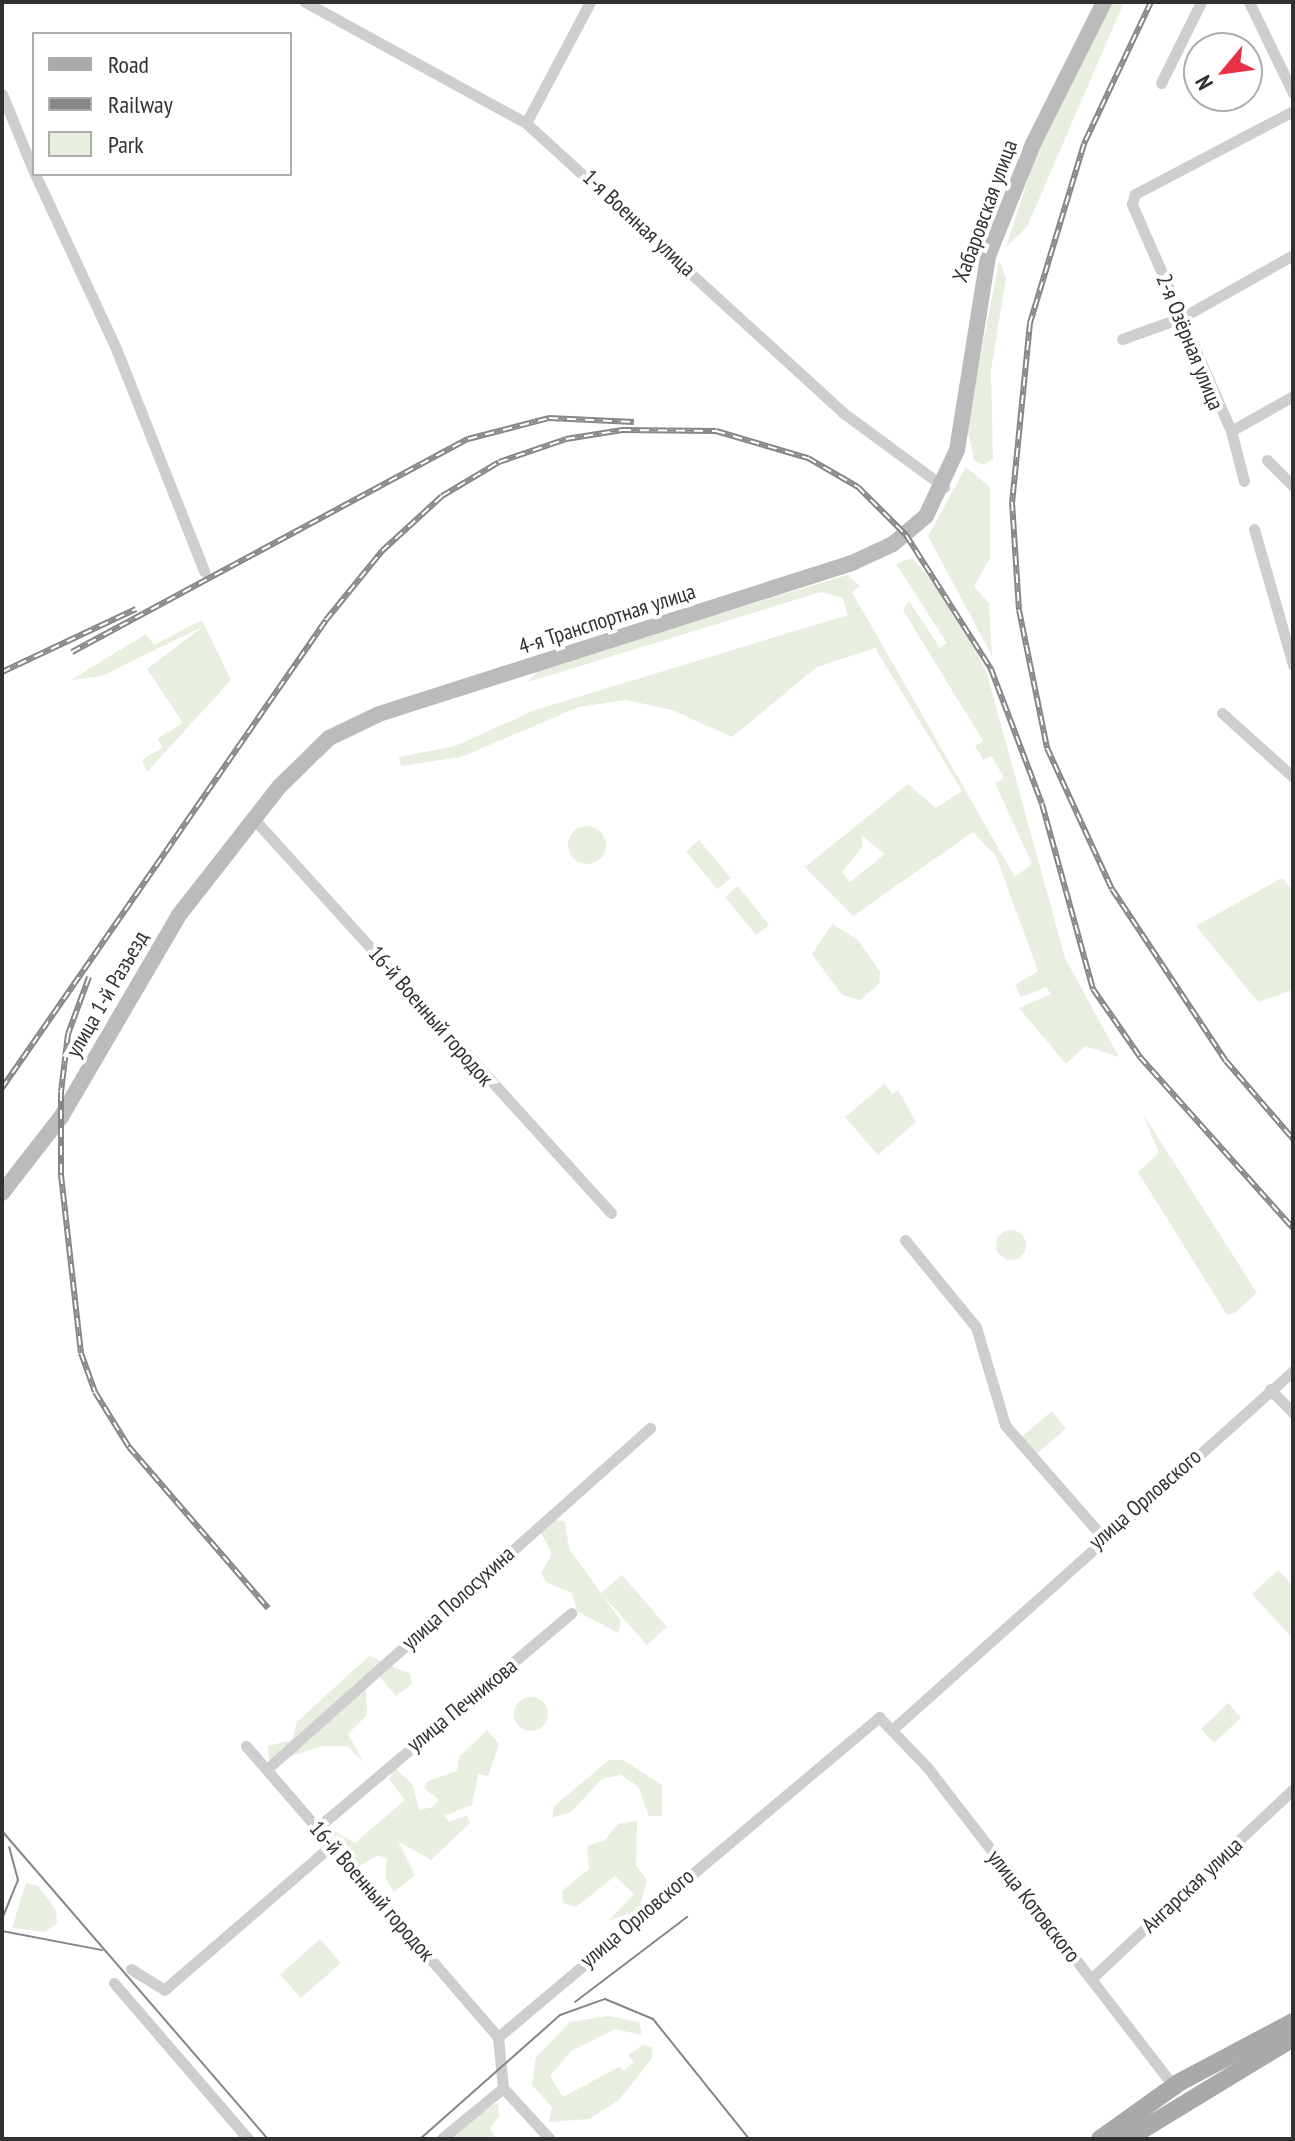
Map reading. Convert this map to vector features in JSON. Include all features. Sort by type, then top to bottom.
[{"type":"main road","name":"Хабаровская улица","points":[[957,450],[988,256],[1033,144],[1104,2]]},
{"type":"main road","name":"4-я Транспортная улица","points":[[253,818],[310,753],[360,721],[852,563],[906,535],[944,487],[957,450]]},
{"type":"main road","name":"улица 1-й Разъезд","points":[[2,1193],[61,1117],[179,915],[253,818]]},
{"type":"main road","points":[[1100,2139],[1293,2022]]},
{"type":"main road","points":[[1127,2139],[1178,2093],[1293,2038]]},
{"type":"street","name":"1-я Военная улица","points":[[305,2],[526,123],[842,412],[944,487]]},
{"type":"street","points":[[526,123],[590,2]]},
{"type":"street","points":[[1161,83],[1201,2]]},
{"type":"street","points":[[1249,2],[1293,93]]},
{"type":"street","points":[[2,94],[32,168]]},
{"type":"street","name":"2-я Озёрная улица","points":[[1244,481],[1231,431],[1132,204],[1135,194],[1293,111]]},
{"type":"street","points":[[35,176],[117,351],[204,571]]},
{"type":"street","points":[[1122,339],[1183,317],[1293,255]]},
{"type":"street","points":[[1231,431],[1293,396]]},
{"type":"street","points":[[1267,460],[1293,486]]},
{"type":"street","points":[[1254,529],[1293,665]]},
{"type":"street","points":[[1222,713],[1293,777]]},
{"type":"street","name":"16-й Военный городок","points":[[253,818],[611,1213]]},
{"type":"street","points":[[905,1240],[976,1327],[1005,1425],[1102,1536]]},
{"type":"street","name":"улица Орловского","points":[[894,1728],[1102,1536],[1293,1371]]},
{"type":"street","points":[[1270,1389],[1293,1413]]},
{"type":"street","name":"улица Полосухина","points":[[267,1769],[650,1428]]},
{"type":"street","name":"улица Печникова","points":[[317,1828],[571,1613]]},
{"type":"street","name":"улица Орловского","points":[[498,2037],[862,1724],[879,1717]]},
{"type":"street","name":"улица Котовского","points":[[879,1717],[894,1728],[1178,2093]]},
{"type":"street","name":"16-й Военный городок","points":[[246,1746],[498,2037]]},
{"type":"street","name":"Ангарская улица","points":[[1091,1979],[1293,1789]]},
{"type":"street","points":[[131,1969],[164,1990],[332,1845]]},
{"type":"street","points":[[114,1983],[248,2139]]},
{"type":"street","points":[[498,2037],[503,2088],[550,2139]]},
{"type":"street","points":[[441,2139],[503,2088]]},
{"type":"green space","points":[[1110,2],[1124,2],[1027,227],[1006,247],[1039,145]]},
{"type":"green space","points":[[999,261],[1006,277],[991,371],[993,459],[984,465],[974,460],[967,426]]},
{"type":"green space","points":[[966,467],[990,487],[990,558],[974,587],[989,603],[992,656],[928,536]]},
{"type":"green space","points":[[912,558],[956,609],[987,674],[1065,958],[1119,1057],[1085,1046],[1066,1064],[1019,1008],[1051,994],[1046,987],[1021,997],[1015,985],[1038,971],[996,856],[973,832],[853,916],[805,867],[908,784],[936,808],[962,791],[875,648],[817,667],[732,737],[672,710],[626,700],[579,707],[461,757],[401,766],[399,757],[455,746],[535,710],[848,615],[843,598],[821,592],[528,682],[540,668],[847,575],[860,586],[852,592],[1015,877],[1032,864],[995,783],[1004,778],[992,756],[983,760],[975,746],[983,741],[903,610],[909,601],[940,648],[947,643],[896,564]],"holes":[[[861,835],[885,854],[850,882],[842,872],[863,846]]]},
{"type":"green space","points":[[202,620],[231,680],[147,772],[142,760],[162,748],[158,738],[183,723],[147,669],[204,626],[102,676],[71,680],[146,634],[154,645]]},
{"type":"green space","points":[[587,826],[600,832],[606,845],[600,858],[587,864],[574,858],[568,845],[574,832]]},
{"type":"green space","points":[[699,840],[731,878],[717,889],[686,851]]},
{"type":"green space","points":[[1282,878],[1293,891],[1293,990],[1258,1002],[1196,926]]},
{"type":"green space","points":[[738,886],[769,925],[756,935],[725,897]]},
{"type":"green space","points":[[832,924],[858,940],[880,972],[879,984],[860,1000],[842,995],[812,954]]},
{"type":"green space","points":[[884,1084],[893,1094],[898,1090],[916,1122],[878,1155],[845,1117]]},
{"type":"green space","points":[[1143,1114],[1257,1293],[1236,1312],[1227,1315],[1138,1172],[1159,1153]]},
{"type":"green space","points":[[1011,1230],[1022,1234],[1026,1245],[1022,1256],[1011,1260],[1000,1256],[996,1245],[1000,1234]]},
{"type":"green space","points":[[1052,1411],[1066,1429],[1035,1455],[1020,1438]]},
{"type":"green space","points":[[551,1520],[565,1521],[569,1548],[621,1621],[618,1633],[577,1611],[572,1593],[546,1582],[541,1573],[552,1554],[540,1531]]},
{"type":"green space","points":[[1278,1570],[1293,1586],[1293,1639],[1252,1594]]},
{"type":"green space","points":[[622,1575],[667,1627],[647,1645],[601,1593]]},
{"type":"green space","points":[[369,1656],[410,1674],[412,1684],[396,1696],[377,1674],[366,1690],[367,1715],[348,1734],[364,1763],[347,1746],[321,1746],[269,1764],[268,1746],[292,1740],[297,1722]]},
{"type":"green space","points":[[531,1697],[543,1702],[548,1714],[543,1726],[531,1731],[519,1726],[514,1714],[519,1702]]},
{"type":"green space","points":[[1228,1703],[1241,1718],[1214,1743],[1201,1729]]},
{"type":"green space","points":[[487,1730],[499,1744],[488,1776],[478,1774],[472,1805],[444,1816],[449,1822],[467,1815],[470,1823],[431,1860],[398,1841],[415,1875],[394,1892],[385,1878],[387,1859],[378,1855],[358,1867],[339,1848],[331,1829],[355,1843],[405,1800],[389,1779],[395,1768],[413,1785],[419,1810],[433,1807],[439,1800],[424,1788],[428,1781],[457,1771],[459,1757]]},
{"type":"green space","points":[[609,1760],[623,1760],[662,1785],[662,1816],[649,1816],[638,1786],[621,1775],[602,1779],[571,1812],[552,1818],[554,1806]]},
{"type":"green space","points":[[637,1821],[636,1865],[647,1881],[638,1911],[608,1921],[634,1894],[615,1876],[576,1907],[563,1903],[562,1891],[589,1869],[587,1846],[605,1840],[618,1824]]},
{"type":"green space","points":[[26,1883],[38,1886],[56,1910],[57,1923],[45,1932],[12,1928]]},
{"type":"green space","points":[[320,1939],[341,1963],[301,1998],[280,1975]]},
{"type":"green space","points":[[608,2016],[639,2022],[642,2035],[615,2029],[571,2051],[550,2076],[563,2097],[619,2067],[624,2071],[634,2062],[628,2055],[643,2045],[652,2047],[652,2058],[619,2100],[589,2119],[549,2122],[552,2107],[532,2085],[536,2057],[570,2022]]},
{"type":"green space","points":[[498,2102],[499,2117],[490,2128],[496,2139],[445,2139]]},
{"type":"tram line","points":[[2,1831],[268,2139]]},
{"type":"tram line","points":[[2,1919],[18,1880],[9,1847]]},
{"type":"tram line","points":[[575,2002],[687,1917]]},
{"type":"tram line","points":[[2,1931],[102,1950]]},
{"type":"tram line","points":[[420,2139],[560,2015],[605,1999],[653,2019],[749,2139]]},
{"type":"railway","points":[[1151,2],[1084,144],[1030,323],[1012,502],[1019,610],[1047,748],[1112,889],[1226,1061],[1293,1139]]},
{"type":"railway","points":[[72,652],[468,439],[549,418],[634,422]]},
{"type":"railway","points":[[2,1088],[326,620],[382,551],[442,496],[499,462],[566,439],[622,430],[716,431],[808,458],[858,487],[906,535],[991,669],[1042,804],[1093,989],[1140,1057],[1293,1228]]},
{"type":"railway","points":[[2,672],[136,609]]},
{"type":"railway","points":[[89,977],[68,1034],[61,1092],[61,1175],[81,1353],[95,1392],[129,1447],[268,1608]]}]
